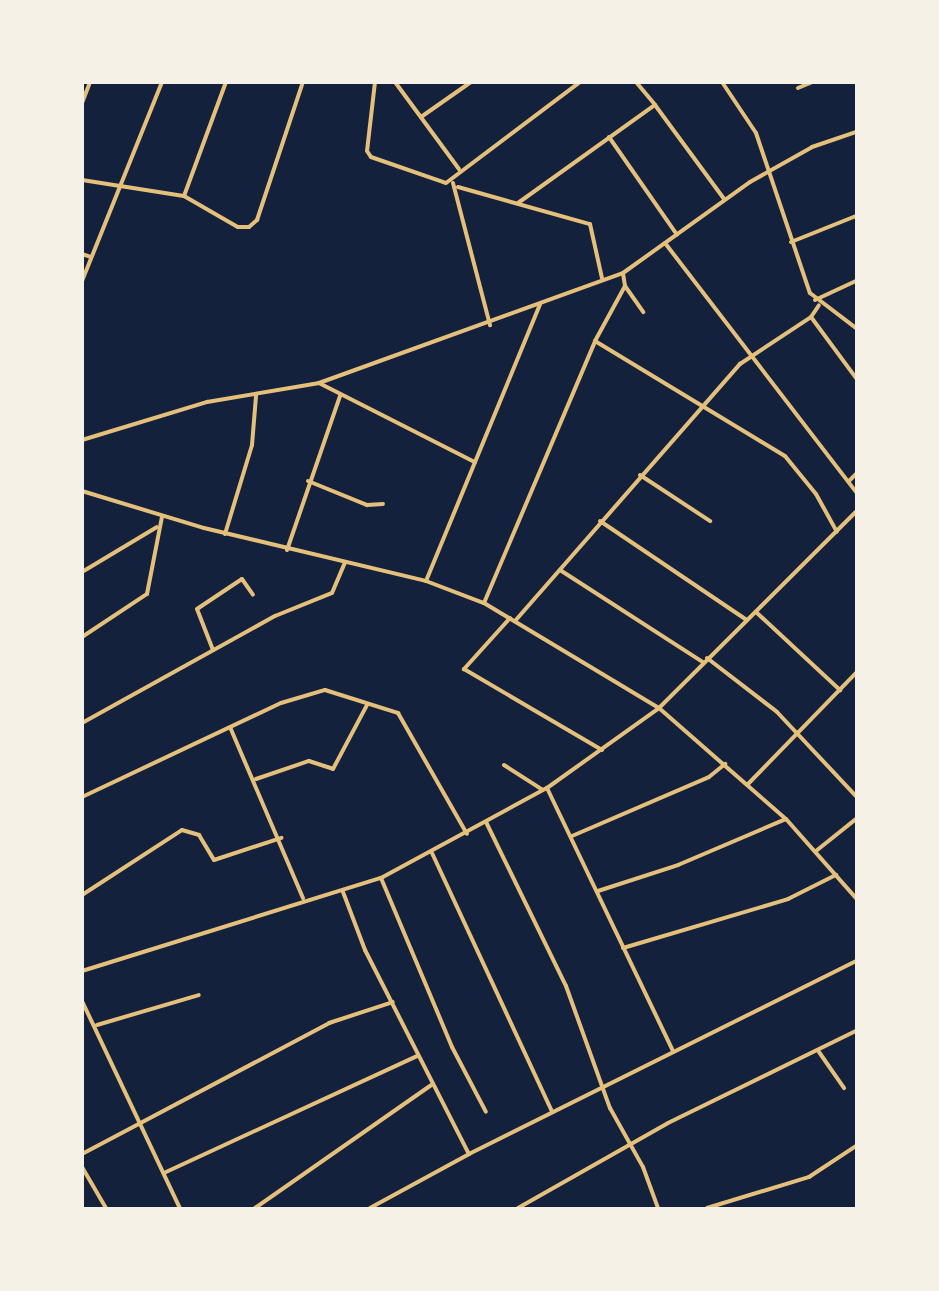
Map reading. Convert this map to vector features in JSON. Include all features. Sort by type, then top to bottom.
[{"type":"street","points":[[82,102],[90,82]]},
{"type":"street","points":[[82,281],[117,188],[162,82]]},
{"type":"street","points":[[184,196],[226,82]]},
{"type":"street","points":[[82,180],[117,188],[184,196],[238,227],[257,220],[303,82]]},
{"type":"street","points":[[375,82],[367,151],[371,157],[453,183],[458,187],[590,224],[602,278]]},
{"type":"street","points":[[395,82],[459,169]]},
{"type":"street","points":[[421,117],[471,82]]},
{"type":"street","points":[[453,183],[459,169],[580,82]]},
{"type":"street","points":[[636,82],[724,199]]},
{"type":"street","points":[[722,82],[756,133],[791,242],[815,300],[819,305],[856,328]]},
{"type":"street","points":[[798,88],[812,82]]},
{"type":"street","points":[[518,203],[655,105]]},
{"type":"street","points":[[82,440],[207,402],[256,396],[319,383],[490,325],[602,278],[623,273],[724,199],[770,171],[856,132]]},
{"type":"street","points":[[609,138],[676,235]]},
{"type":"street","points":[[458,187],[490,325]]},
{"type":"street","points":[[791,242],[856,216]]},
{"type":"street","points":[[665,243],[754,354],[803,426],[856,492]]},
{"type":"street","points":[[82,254],[91,256]]},
{"type":"street","points":[[623,273],[625,286],[643,312]]},
{"type":"street","points":[[815,300],[856,281]]},
{"type":"street","points":[[484,603],[595,341],[625,286]]},
{"type":"street","points":[[426,581],[540,305]]},
{"type":"street","points":[[602,750],[465,671],[560,570],[703,403],[754,354],[811,317],[819,305]]},
{"type":"street","points":[[811,317],[856,378]]},
{"type":"street","points":[[595,341],[703,403],[785,456],[816,494],[837,532]]},
{"type":"street","points":[[319,383],[340,396],[474,462]]},
{"type":"street","points":[[225,534],[252,445],[256,396]]},
{"type":"street","points":[[287,550],[308,481],[340,396]]},
{"type":"street","points":[[849,481],[856,474]]},
{"type":"street","points":[[640,475],[710,521]]},
{"type":"street","points":[[308,481],[367,505],[382,504]]},
{"type":"street","points":[[82,491],[162,517],[225,534],[426,581],[484,603],[659,708],[786,819],[856,895]]},
{"type":"street","points":[[82,971],[303,898],[343,892],[381,878],[432,853],[545,789],[659,708],[856,512]]},
{"type":"street","points":[[82,637],[147,594],[157,526],[162,517]]},
{"type":"street","points":[[600,521],[747,620]]},
{"type":"street","points":[[82,572],[157,526]]},
{"type":"street","points":[[82,723],[213,650],[332,593],[345,563]]},
{"type":"street","points":[[560,570],[703,662]]},
{"type":"street","points":[[213,650],[197,609],[242,579],[253,595]]},
{"type":"street","points":[[756,612],[840,690]]},
{"type":"street","points":[[707,658],[797,734],[856,796]]},
{"type":"street","points":[[748,784],[856,673]]},
{"type":"street","points":[[82,797],[312,691],[398,713],[467,834]]},
{"type":"street","points":[[256,779],[309,761],[333,769],[367,705]]},
{"type":"street","points":[[230,727],[256,779],[303,898]]},
{"type":"street","points":[[572,836],[709,777],[725,764]]},
{"type":"street","points":[[504,765],[545,789],[572,836],[673,1051]]},
{"type":"street","points":[[598,891],[678,865],[786,819]]},
{"type":"street","points":[[816,851],[856,819]]},
{"type":"street","points":[[486,822],[586,1032],[602,1087],[658,1209]]},
{"type":"street","points":[[82,896],[182,830],[199,835],[214,860],[281,838]]},
{"type":"street","points":[[432,853],[552,1112]]},
{"type":"street","points":[[623,948],[788,899],[836,875]]},
{"type":"street","points":[[381,878],[452,1047],[486,1112]]},
{"type":"street","points":[[343,892],[417,1056],[469,1154]]},
{"type":"street","points":[[370,1209],[469,1154],[856,961]]},
{"type":"street","points":[[97,1025],[200,995]]},
{"type":"street","points":[[82,1001],[97,1025],[141,1123],[166,1172],[180,1209]]},
{"type":"street","points":[[82,1154],[329,1023],[393,1002]]},
{"type":"street","points":[[518,1209],[630,1146],[819,1052],[856,1031]]},
{"type":"street","points":[[819,1052],[844,1088]]},
{"type":"street","points":[[166,1172],[417,1056]]},
{"type":"street","points":[[255,1209],[431,1085]]},
{"type":"street","points":[[707,1209],[809,1177],[856,1146]]},
{"type":"street","points":[[82,1167],[106,1209]]}]
